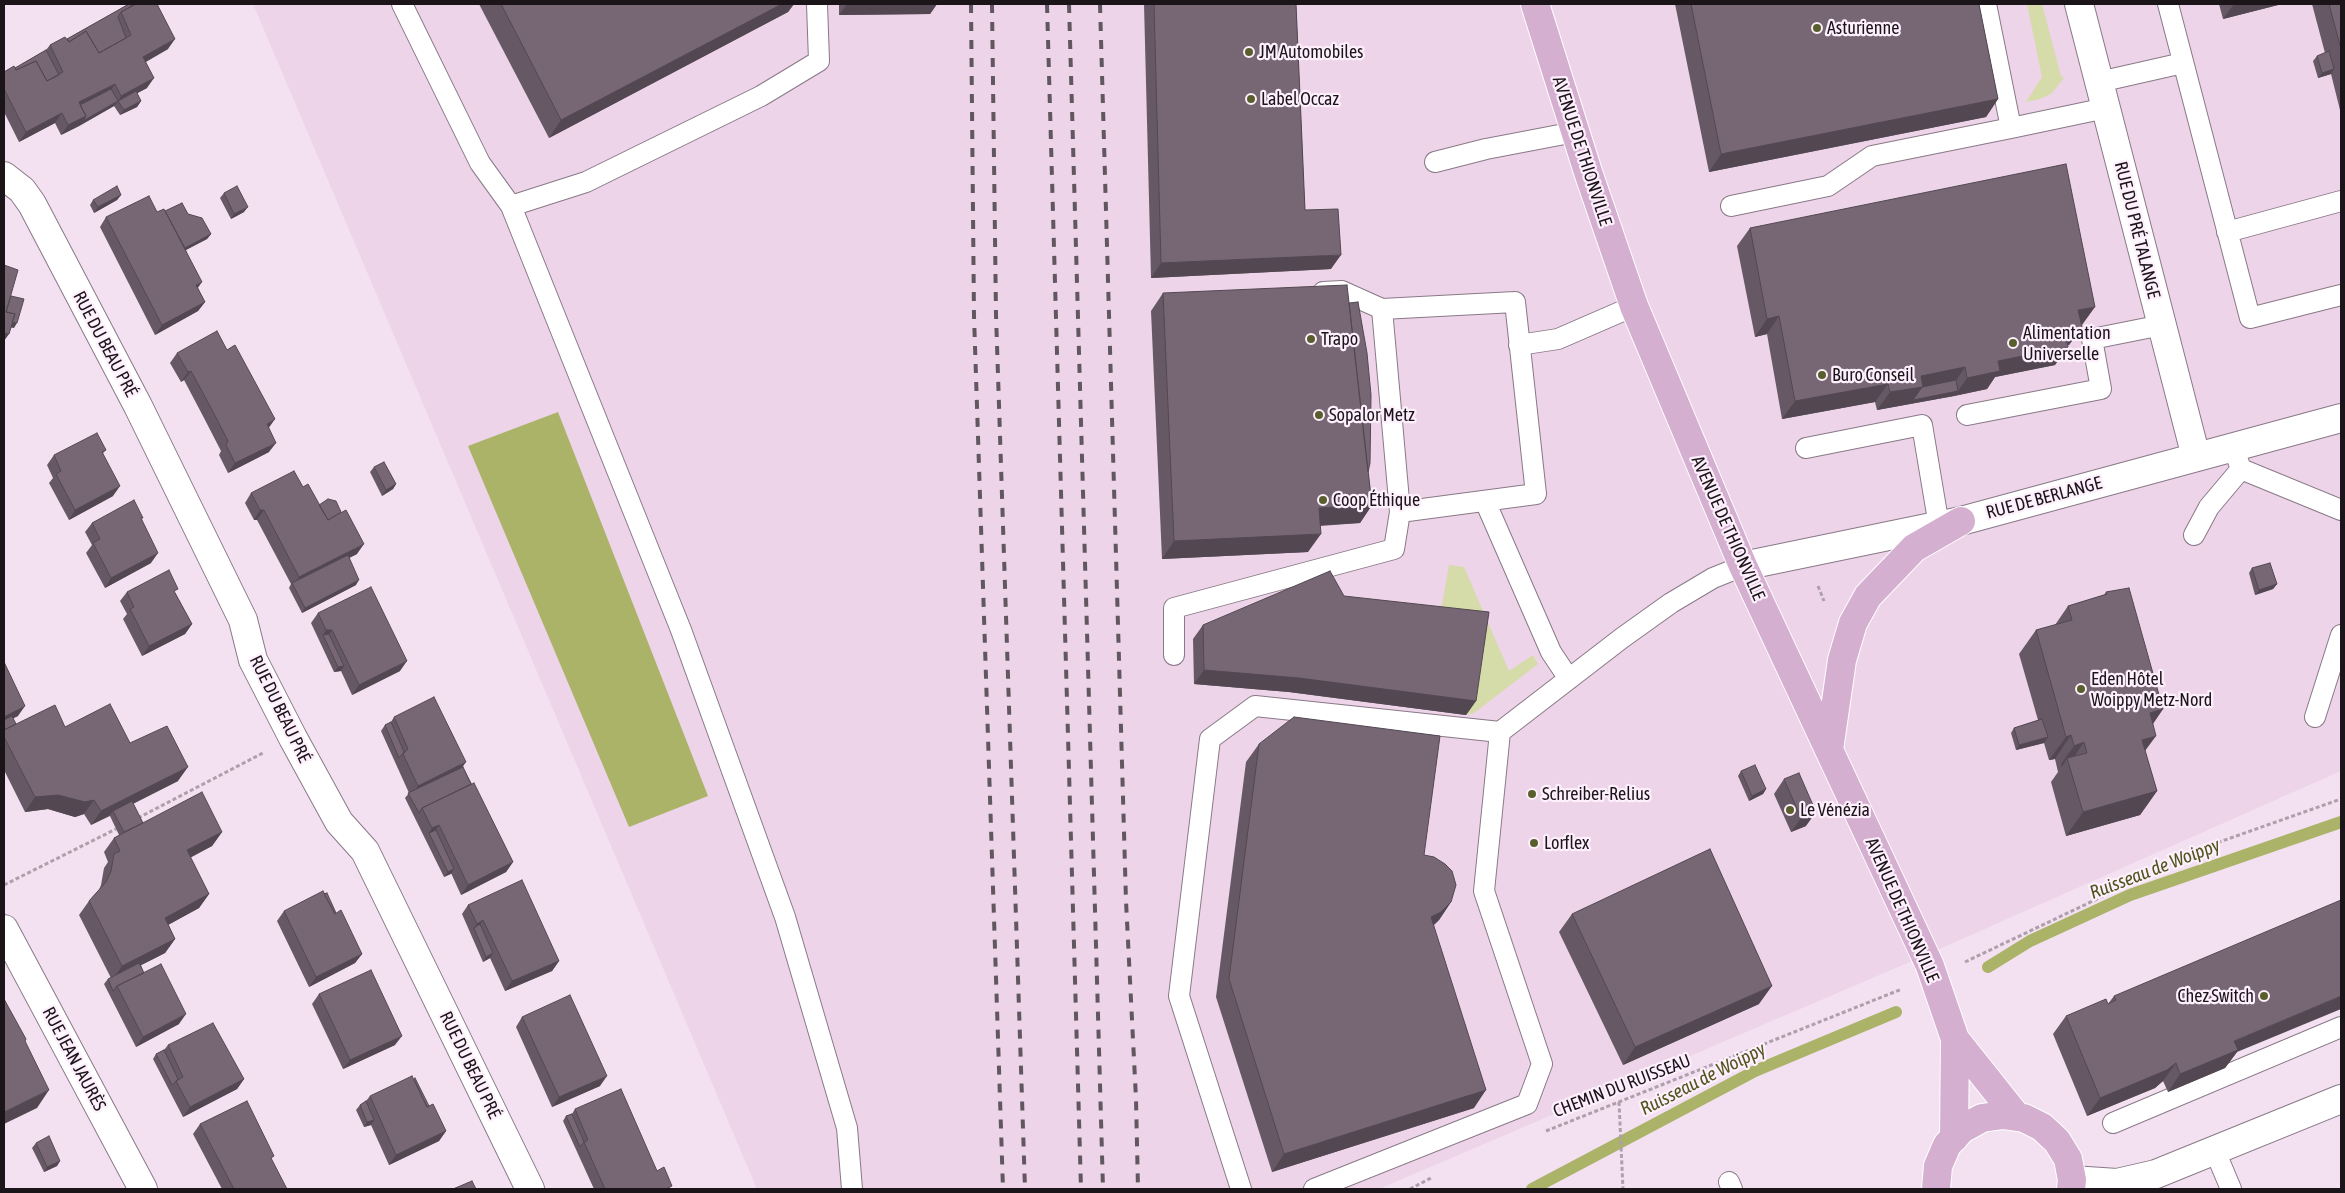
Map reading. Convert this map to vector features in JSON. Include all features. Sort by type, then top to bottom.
[{"type":"main road","name":"AVENUE DE THIONVILLE","points":[[1535,4],[1575,132],[1634,306],[1743,566],[1933,978],[1955,1039],[2017,1117]]},
{"type":"main road","points":[[1829,750],[1842,660],[1853,623],[1868,596],[1914,548],[1950,523]]},
{"type":"main road","name":"AVENUE DE THIONVILLE","points":[[1954,1138],[1955,1039]]},
{"type":"main road","points":[[1936,1189],[1938,1166],[1947,1146],[1962,1129],[1982,1118],[2003,1115],[2024,1118],[2042,1126],[2057,1141],[2068,1159],[2071,1184]]},
{"type":"street","name":"RUE DU PRÉ TALANGE","points":[[2079,4],[2196,457]]},
{"type":"street","name":"RUE DU BEAU PRÉ","points":[[4,176],[22,190],[32,204],[138,406],[243,620],[253,660],[292,738],[339,822],[365,851],[530,1189]]},
{"type":"street","name":"RUE DE BERLANGE","points":[[1743,566],[1950,523],[2196,457],[2237,458],[2341,418]]},
{"type":"street","name":"RUE JEAN JAURÈS","points":[[4,929],[144,1189]]},
{"type":"street","points":[[2071,1184],[2117,1183],[2156,1174],[2341,1099]]},
{"type":"lane","points":[[402,4],[480,164],[511,206],[681,630],[786,917],[847,1128],[852,1189]]},
{"type":"lane","points":[[511,206],[586,182],[761,96],[819,61],[817,4]]},
{"type":"lane","points":[[1986,4],[2012,128]]},
{"type":"lane","points":[[2168,4],[2250,318],[2341,295]]},
{"type":"lane","points":[[1732,206],[1828,186],[1872,156],[2012,128],[2183,63]]},
{"type":"lane","points":[[1435,162],[1486,148],[1575,132]]},
{"type":"lane","points":[[2227,232],[2341,201]]},
{"type":"lane","points":[[1303,292],[1342,291],[1382,309],[1515,302],[1536,494],[1400,512]]},
{"type":"lane","points":[[1519,345],[1558,339],[1634,306]]},
{"type":"lane","points":[[1174,655],[1174,608],[1394,549],[1400,512],[1382,309]]},
{"type":"lane","points":[[1967,415],[2101,389],[2092,339],[2162,325]]},
{"type":"lane","points":[[1806,448],[1922,425],[1950,523]]},
{"type":"lane","points":[[2194,535],[2237,458],[2341,510]]},
{"type":"lane","points":[[1485,501],[1551,652],[1569,679]]},
{"type":"lane","points":[[1241,1189],[1179,996],[1210,739],[1255,706],[1500,732],[1671,603],[1713,578],[1743,566]]},
{"type":"lane","points":[[2315,717],[2341,635]]},
{"type":"lane","points":[[1314,1189],[1526,1104],[1542,1064],[1484,891],[1500,732]]},
{"type":"lane","points":[[2113,1123],[2341,1027]]},
{"type":"lane","points":[[2215,1151],[2231,1189]]},
{"type":"path","points":[[1804,553],[1826,607],[1853,623]]},
{"type":"path","points":[[135,820],[292,738]]},
{"type":"path","name":"CHEMIN DU RUISSEAU","points":[[1538,1133],[1933,978],[2045,922],[2208,846],[2341,799]]},
{"type":"path","points":[[4,885],[116,829]]},
{"type":"path","points":[[1619,1102],[1623,1189]]},
{"type":"path","points":[[1410,1189],[1434,1177]]},
{"type":"shaded area","points":[[253,4],[2341,4],[2341,771],[1917,959],[1379,1189],[757,1189]]},
{"type":"shaded area","points":[[2027,4],[2042,4],[2061,76],[2064,78],[2051,94],[2026,102],[2042,77]]},
{"type":"shaded area","points":[[558,412],[708,796],[629,827],[468,446]]},
{"type":"shaded area","points":[[1449,565],[1464,567],[1509,671],[1533,655],[1538,664],[1474,713],[1466,715],[1439,622]]},
{"type":"building","points":[[129,4],[132,6],[121,12],[118,17],[126,38],[99,53],[86,31],[69,42],[67,39]]},
{"type":"building","points":[[136,4],[157,4],[175,39],[143,57],[154,78],[121,96],[115,84],[79,102],[86,116],[68,125],[62,113],[26,132],[4,89],[4,72],[14,66],[16,70],[36,61],[47,81],[63,72],[50,45],[65,37],[69,42],[86,31],[99,53],[131,35],[121,12]]},
{"type":"building","points":[[501,4],[782,4],[561,120]]},
{"type":"building","points":[[1154,4],[1296,4],[1305,210],[1338,209],[1341,255],[1161,263]]},
{"type":"building","points":[[1691,4],[1979,4],[1998,99],[1721,154]]},
{"type":"building","points":[[2329,4],[2341,4],[2341,49]]},
{"type":"building","points":[[46,50],[59,75],[47,81],[36,61],[16,70],[15,68]]},
{"type":"building","points":[[2329,51],[2334,69],[2322,73],[2317,56]]},
{"type":"building","points":[[111,89],[118,101],[83,121],[86,116],[80,105]]},
{"type":"building","points":[[136,91],[141,101],[124,110],[118,101]]},
{"type":"building","points":[[2066,164],[2095,307],[2078,310],[2082,327],[2064,330],[2068,347],[1998,361],[2000,371],[1967,378],[1965,367],[1921,376],[1923,387],[1890,392],[1888,384],[1795,401],[1779,316],[1767,319],[1750,228]]},
{"type":"building","points":[[117,186],[121,195],[98,207],[93,200]]},
{"type":"building","points":[[237,186],[248,207],[234,214],[224,193]]},
{"type":"building","points":[[149,196],[157,212],[164,209],[202,282],[196,285],[205,302],[162,325],[106,217]]},
{"type":"building","points":[[182,203],[188,214],[202,218],[211,234],[185,248],[165,211]]},
{"type":"building","points":[[4,265],[18,270],[6,312],[15,314],[9,334],[4,333]]},
{"type":"building","points":[[1347,285],[1372,505],[1319,508],[1321,534],[1174,541],[1163,293]]},
{"type":"building","points":[[11,296],[24,299],[17,323],[12,322],[15,314],[6,312]]},
{"type":"building","points":[[1358,302],[1367,353],[1371,395],[1370,463],[1368,472],[1349,303]]},
{"type":"building","points":[[217,331],[227,350],[235,345],[275,419],[267,424],[276,443],[235,463],[226,445],[228,441],[211,408],[191,371],[188,372],[177,353]]},
{"type":"building","points":[[1956,380],[1958,391],[1913,400],[1922,387]]},
{"type":"building","points":[[97,433],[106,450],[102,452],[120,486],[75,510],[56,474],[61,471],[54,455]]},
{"type":"building","points":[[384,462],[396,484],[386,490],[374,467]]},
{"type":"building","points":[[294,471],[303,487],[308,484],[328,520],[346,510],[364,544],[299,577],[264,510],[260,510],[251,493]]},
{"type":"building","points":[[328,499],[336,501],[341,512],[328,520],[319,505]]},
{"type":"building","points":[[134,500],[158,553],[111,578],[93,543],[100,539],[92,523]]},
{"type":"building","points":[[348,555],[359,580],[305,608],[292,583]]},
{"type":"building","points":[[2270,563],[2277,584],[2259,590],[2252,568]]},
{"type":"building","points":[[169,570],[178,589],[174,591],[192,624],[149,646],[130,609],[134,607],[127,592]]},
{"type":"building","points":[[1330,571],[1344,596],[1489,612],[1476,701],[1299,678],[1204,670],[1203,625]]},
{"type":"building","points":[[371,587],[407,661],[359,685],[332,630],[326,630],[318,613]]},
{"type":"building","name":"Eden Hôtel Woippy Metz-Nord","points":[[2129,588],[2163,709],[2150,713],[2156,736],[2142,740],[2157,791],[2083,812],[2067,758],[2087,753],[2084,742],[2074,746],[2071,735],[2066,737],[2036,630],[2072,620],[2068,606],[2107,594],[2106,592]]},
{"type":"building","points":[[329,634],[344,666],[338,667],[323,635]]},
{"type":"building","points":[[4,662],[25,706],[4,717]]},
{"type":"building","points":[[434,697],[466,762],[418,786],[403,754],[408,749],[394,717]]},
{"type":"building","points":[[110,704],[130,743],[167,726],[188,767],[101,811],[94,800],[85,802],[58,795],[35,797],[4,737],[4,730],[55,705],[65,727]]},
{"type":"building","points":[[12,716],[16,724],[4,730],[4,720]]},
{"type":"building","points":[[1294,717],[1440,736],[1424,855],[1434,857],[1445,864],[1452,871],[1456,885],[1451,902],[1441,912],[1431,917],[1486,1090],[1284,1154],[1229,979],[1259,744]]},
{"type":"building","points":[[2042,719],[2048,737],[2019,745],[2014,728]]},
{"type":"building","points":[[391,722],[404,752],[399,758],[385,725]]},
{"type":"building","points":[[1755,765],[1766,789],[1752,796],[1741,771]]},
{"type":"building","points":[[463,767],[471,784],[422,808],[419,813],[408,793]]},
{"type":"building","points":[[1799,773],[1816,812],[1801,818],[1784,779]]},
{"type":"building","points":[[474,783],[513,862],[468,885],[439,825],[432,828],[422,808]]},
{"type":"building","points":[[202,792],[222,832],[187,850],[209,894],[165,918],[175,939],[122,966],[89,901],[106,882],[111,871],[114,854],[120,851],[114,838]]},
{"type":"building","points":[[132,801],[143,823],[124,832],[113,811]]},
{"type":"building","points":[[436,830],[454,869],[448,872],[429,833]]},
{"type":"building","points":[[1710,849],[1772,986],[1635,1047],[1572,914]]},
{"type":"building","points":[[522,880],[559,961],[512,981],[483,920],[477,924],[468,905]]},
{"type":"building","points":[[323,891],[335,914],[341,910],[362,954],[316,977],[284,911]]},
{"type":"building","points":[[327,893],[336,913],[335,914],[324,894]]},
{"type":"building","points":[[2341,900],[2341,996],[2234,1041],[2238,1050],[2180,1074],[2176,1063],[2167,1070],[2100,1098],[2066,1016],[2106,999],[2108,1004],[2116,1000],[2114,996]]},
{"type":"building","points":[[480,924],[493,953],[486,957],[474,928]]},
{"type":"building","points":[[139,963],[144,973],[117,986],[113,991],[108,979]]},
{"type":"building","points":[[161,964],[186,1014],[143,1037],[117,986]]},
{"type":"building","points":[[371,970],[402,1036],[350,1060],[319,994]]},
{"type":"building","points":[[570,995],[607,1076],[559,1097],[522,1017]]},
{"type":"building","points":[[4,999],[26,1039],[25,1041],[49,1090],[4,1112]]},
{"type":"building","points":[[213,1023],[244,1079],[190,1107],[176,1081],[183,1077],[168,1045]]},
{"type":"building","points":[[164,1050],[178,1079],[172,1085],[156,1054]]},
{"type":"building","points":[[412,1076],[427,1107],[433,1104],[446,1131],[396,1155],[370,1096]]},
{"type":"building","points":[[414,1079],[429,1106],[427,1107]]},
{"type":"building","points":[[621,1089],[657,1171],[664,1167],[672,1186],[666,1189],[605,1189],[584,1142],[588,1140],[575,1109]]},
{"type":"building","points":[[247,1101],[274,1156],[271,1158],[287,1189],[234,1189],[200,1124]]},
{"type":"building","points":[[366,1101],[374,1120],[367,1122],[360,1105]]},
{"type":"building","points":[[572,1114],[584,1142],[580,1147],[566,1116]]},
{"type":"building","points":[[49,1136],[60,1161],[47,1167],[36,1143]]},
{"type":"building","points":[[472,1181],[476,1189],[453,1189]]},
{"type":"waterway","name":"Ruisseau de Woippy","points":[[1988,967],[2030,941],[2130,895],[2341,822]]},
{"type":"waterway","name":"Ruisseau de Woippy","points":[[1532,1189],[1755,1071],[1896,1012]]},
{"type":"railway","points":[[971,4],[974,316],[1003,1189]]},
{"type":"railway","points":[[992,4],[996,315],[1025,1189]]},
{"type":"railway","points":[[1047,4],[1081,1189]]},
{"type":"railway","points":[[1069,4],[1103,1189]]},
{"type":"railway","points":[[1100,4],[1126,901],[1136,1099],[1138,1189]]},
{"type":"place","name":"Asturienne","points":[[1817,28]]},
{"type":"place","name":"JM Automobiles","points":[[1249,52]]},
{"type":"place","name":"Label Occaz","points":[[1251,99]]},
{"type":"place","name":"Trapo","points":[[1311,339]]},
{"type":"place","name":"Alimentation Universelle","points":[[2013,343]]},
{"type":"place","name":"Buro Conseil","points":[[1822,375]]},
{"type":"place","name":"Sopalor Metz","points":[[1319,415]]},
{"type":"place","name":"Coop Éthique","points":[[1323,500]]},
{"type":"place","name":"Eden Hôtel Woippy Metz-Nord","points":[[2081,689]]},
{"type":"place","name":"Schreiber-Relius","points":[[1532,794]]},
{"type":"place","name":"Le Vénézia","points":[[1790,810]]},
{"type":"place","name":"Lorflex","points":[[1534,843]]},
{"type":"place","name":"Chez Switch","points":[[2264,996]]}]
